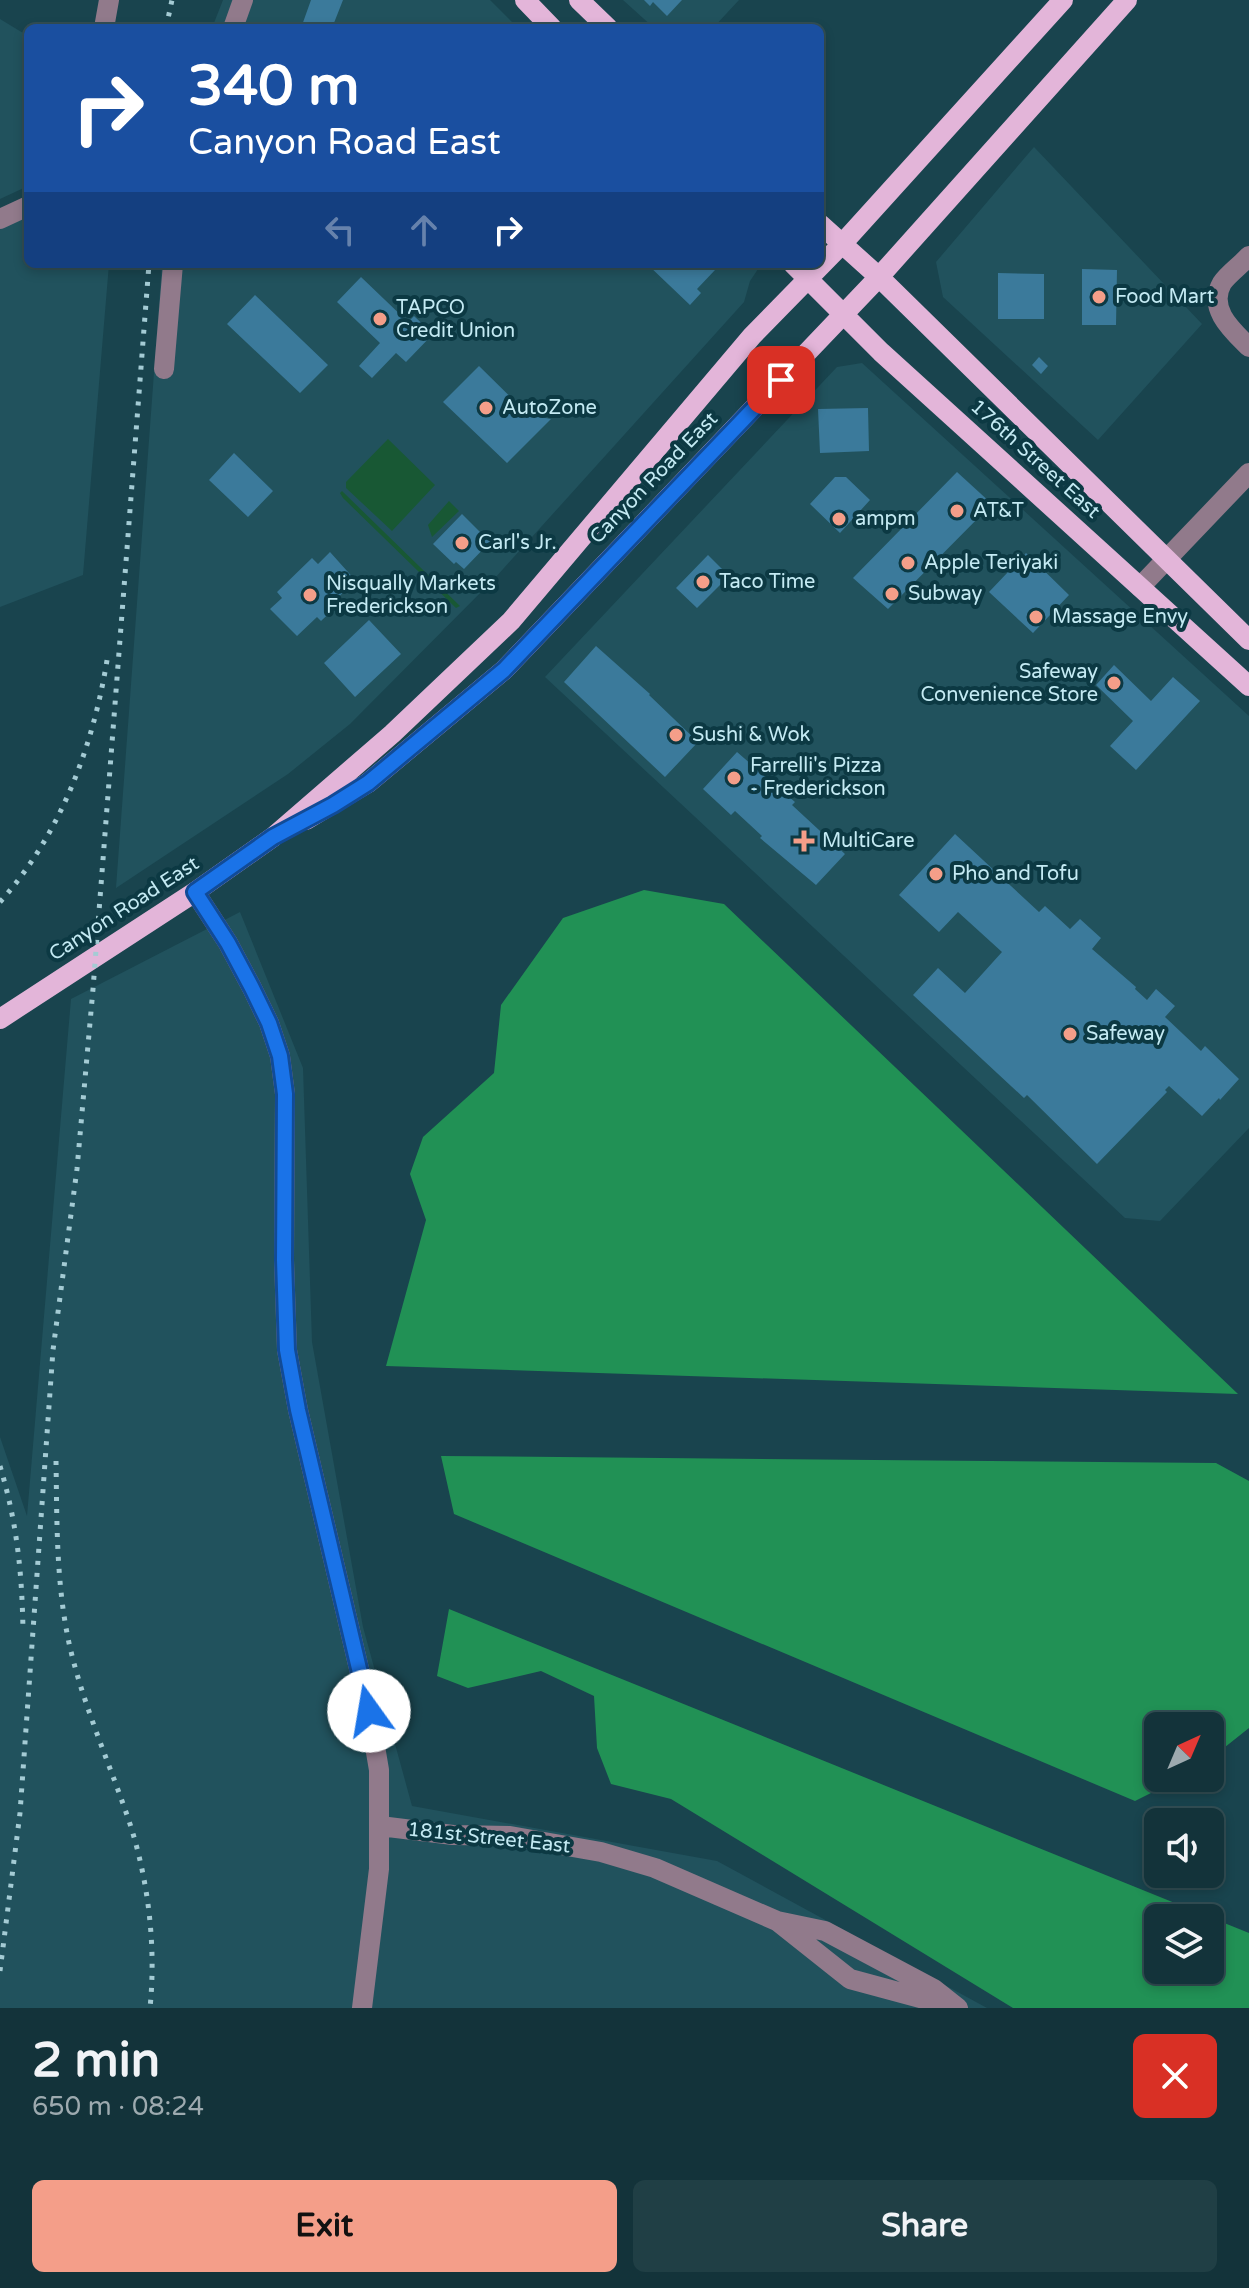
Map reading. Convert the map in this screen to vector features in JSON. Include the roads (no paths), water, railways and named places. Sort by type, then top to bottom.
[{"type":"main road","points":[[525,0],[548,24]]},
{"type":"main road","points":[[579,0],[604,24]]},
{"type":"main road","name":"Canyon Road East","points":[[824,263],[1063,0]]},
{"type":"main road","name":"Canyon Road East","points":[[273,837],[368,783],[504,670],[879,277],[1127,0]]},
{"type":"main road","name":"176th Street East","points":[[824,228],[879,277],[1249,640]]},
{"type":"main road","name":"176th Street East","points":[[797,268],[881,352],[1249,686]]},
{"type":"main road","name":"Canyon Road East","points":[[0,1019],[195,892],[273,837],[392,734],[511,621],[752,336],[819,268]]},
{"type":"street","points":[[105,24],[109,0]]},
{"type":"street","points":[[234,24],[243,0]]},
{"type":"street","points":[[0,219],[24,208]]},
{"type":"street","points":[[1249,256],[1222,283],[1218,307],[1224,322],[1249,347]]},
{"type":"street","points":[[164,369],[173,268]]},
{"type":"street","points":[[1140,587],[1249,473]]},
{"type":"street","points":[[195,892],[252,988],[280,1056],[285,1094],[287,1350],[301,1425],[369,1711],[379,1770],[379,1869],[362,2008]]},
{"type":"street","name":"181st Street East","points":[[380,1826],[453,1835],[510,1836],[601,1852],[655,1868],[777,1921],[825,1931],[934,1989],[957,2008]]},
{"type":"street","name":"181st Street East","points":[[777,1921],[850,1979],[957,2008]]},
{"type":"railway","points":[[167,24],[172,0]]},
{"type":"railway","points":[[0,1971],[20,1813],[53,1350],[77,1169],[93,989],[149,268]]},
{"type":"railway","points":[[0,902],[41,847],[72,787],[94,722],[108,654]]},
{"type":"railway","points":[[56,1461],[58,1552],[65,1620],[82,1690],[131,1827],[142,1871],[150,1917],[150,2008]]},
{"type":"railway","points":[[0,1466],[18,1548],[23,1631]]},
{"type":"place","name":"Food Mart","points":[[1099,297]]},
{"type":"place","name":"TAPCO Credit Union","points":[[380,319]]},
{"type":"place","name":"AutoZone","points":[[486,408]]},
{"type":"place","name":"AT&T","points":[[957,511]]},
{"type":"place","name":"ampm","points":[[839,519]]},
{"type":"place","name":"Carl's Jr.","points":[[462,543]]},
{"type":"place","name":"Apple Teriyaki","points":[[908,563]]},
{"type":"place","name":"Taco Time","points":[[703,582]]},
{"type":"place","name":"Subway","points":[[892,594]]},
{"type":"place","name":"Nisqually Markets Frederickson","points":[[310,595]]},
{"type":"place","name":"Massage Envy","points":[[1036,617]]},
{"type":"place","name":"Safeway Convenience Store","points":[[1114,683]]},
{"type":"place","name":"Sushi & Wok","points":[[676,735]]},
{"type":"place","name":"Farrelli's Pizza - Frederickson","points":[[734,778]]},
{"type":"place","name":"MultiCare","points":[[804,841]]},
{"type":"place","name":"Pho and Tofu","points":[[936,874]]},
{"type":"place","name":"Safeway","points":[[1070,1034]]}]
